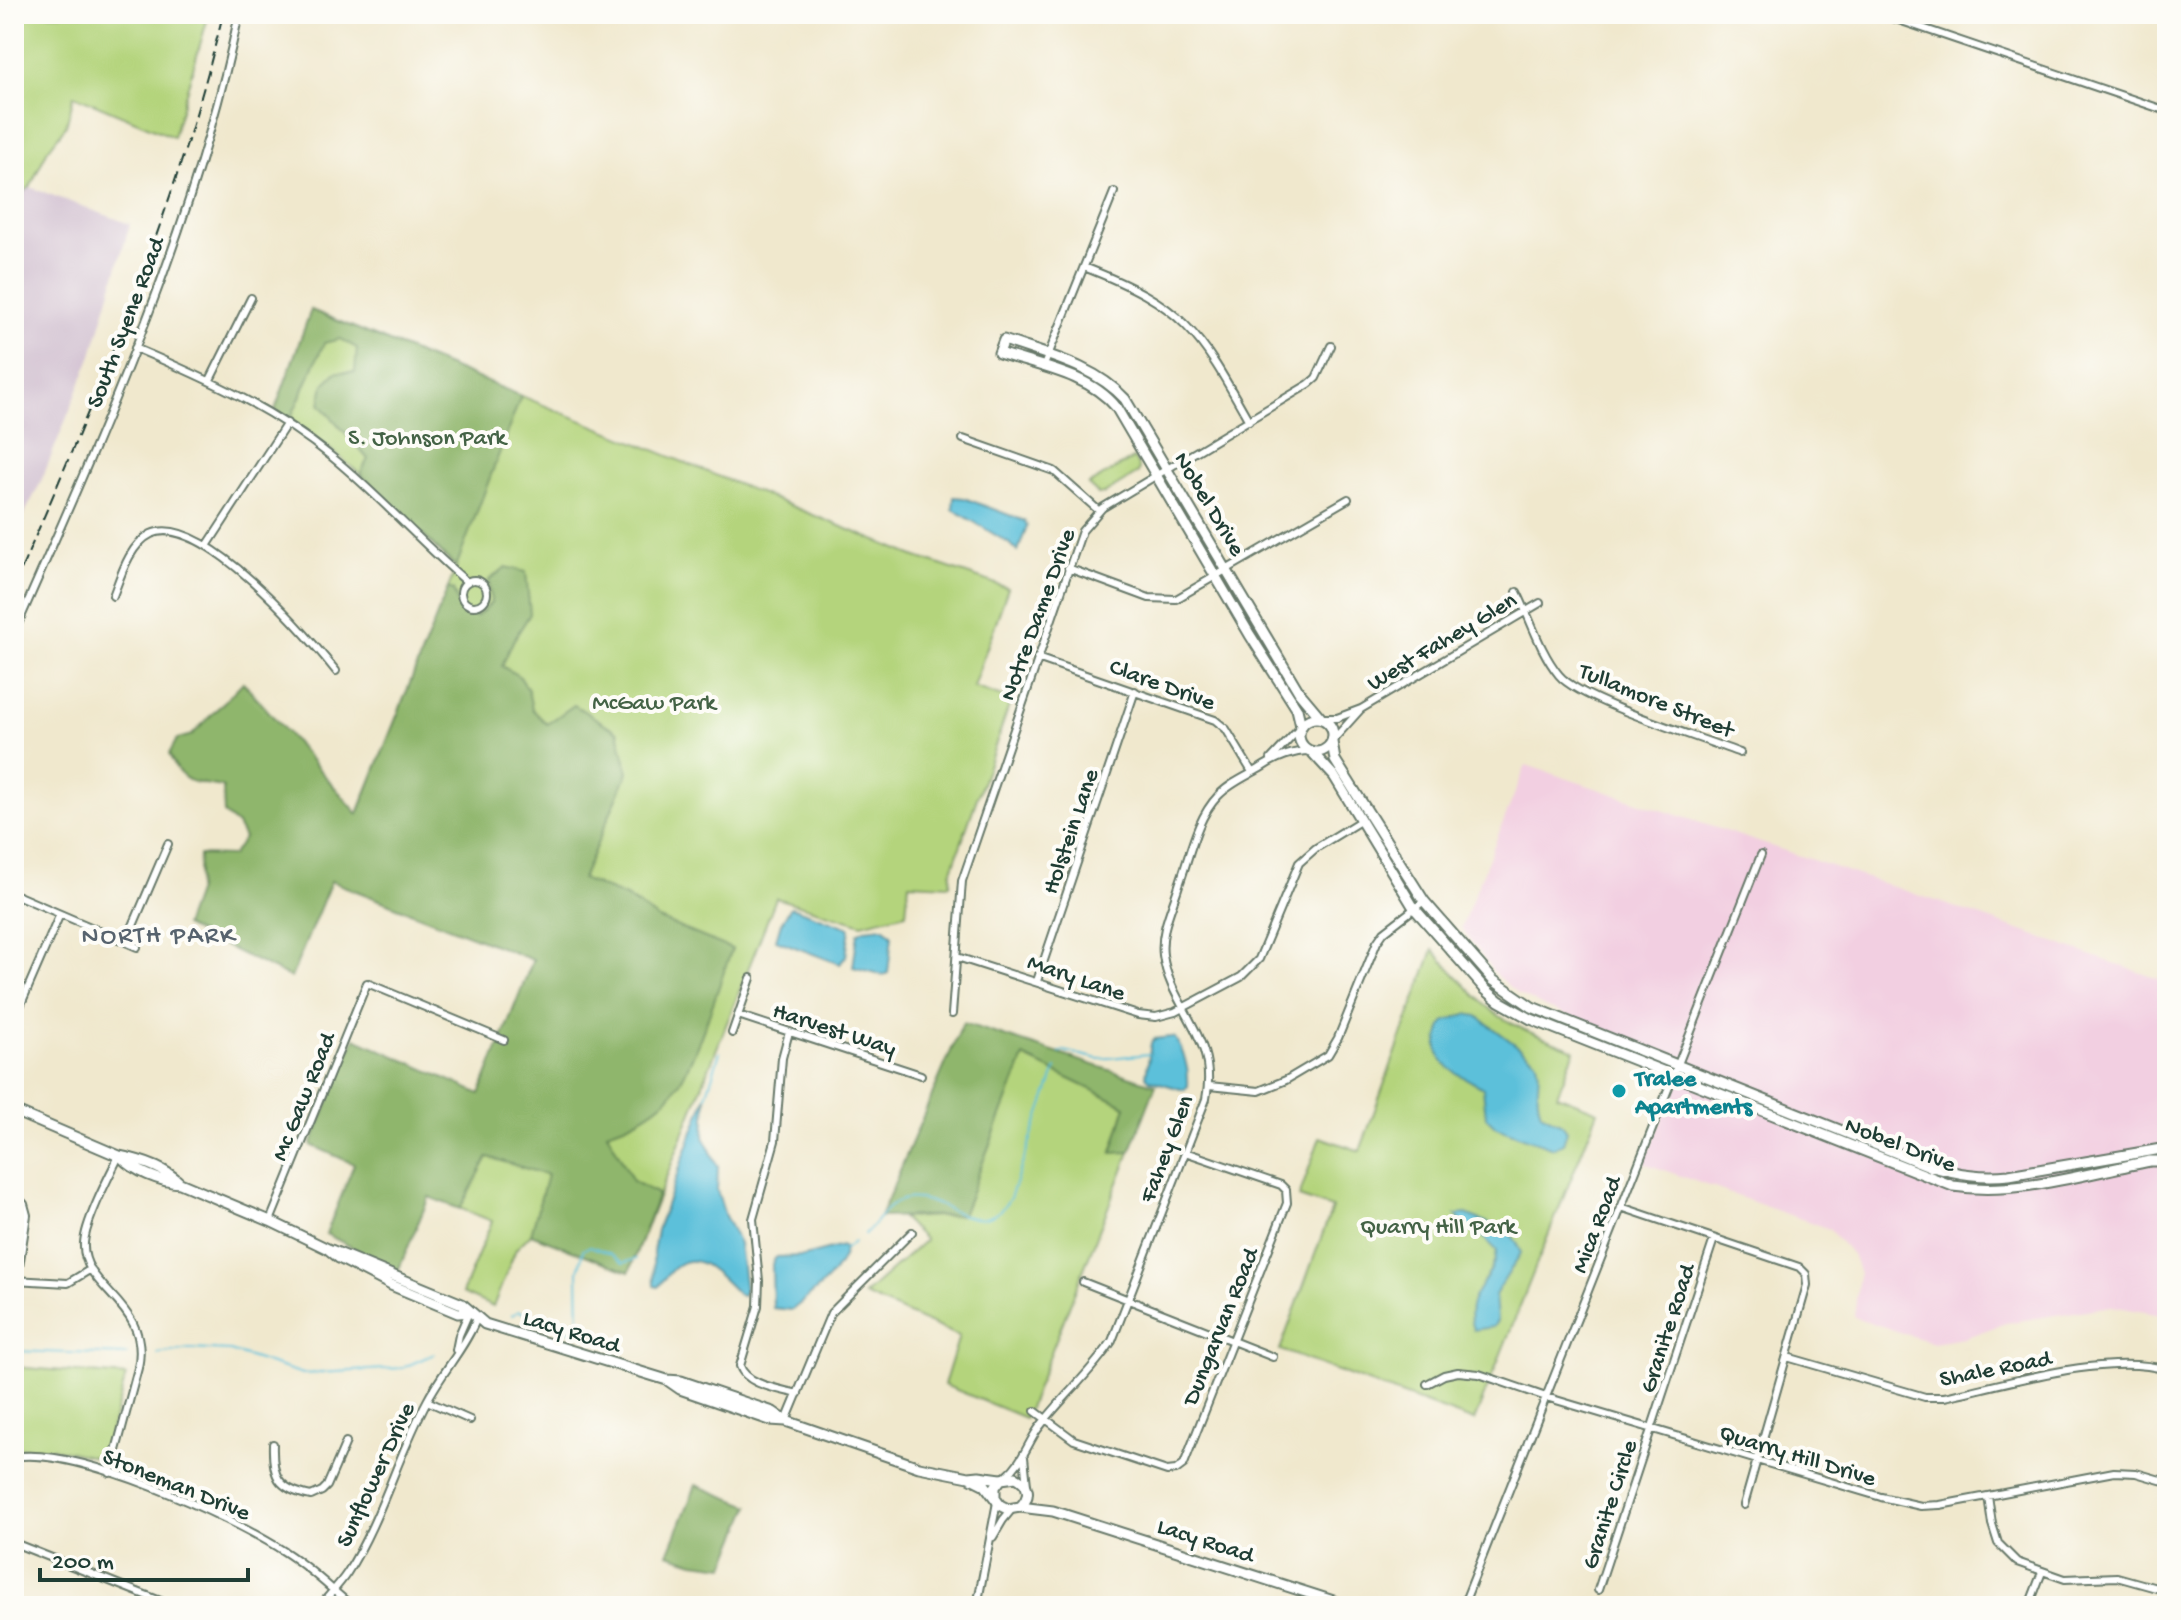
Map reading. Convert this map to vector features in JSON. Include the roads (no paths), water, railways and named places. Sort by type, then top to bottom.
[{"type":"street","name":"South Syene Road","points":[[14,633],[135,348],[178,232],[210,132],[239,14]]},
{"type":"street","points":[[1881,14],[2167,111]]},
{"type":"street","points":[[1043,368],[1114,192]]},
{"type":"street","points":[[1084,267],[1139,290],[1182,319],[1206,347],[1249,421]]},
{"type":"street","points":[[210,380],[251,298]]},
{"type":"street","name":"Nobel Drive","points":[[2167,1148],[2007,1175],[1980,1177],[1932,1167],[1527,1004],[1493,980],[1424,901],[1335,760],[1333,728],[1299,692],[1125,399],[1104,380],[1088,371],[1004,340],[999,353],[1084,382],[1116,407],[1297,709],[1299,739],[1334,776],[1414,908],[1485,989],[1522,1015],[1933,1179],[1979,1190],[2013,1188],[2150,1161],[2167,1161]]},
{"type":"street","name":"Notre Dame Drive","points":[[952,1014],[962,881],[1082,531],[1098,510],[1309,384],[1316,378],[1331,346]]},
{"type":"street","points":[[135,348],[210,380],[287,423],[356,477],[467,582]]},
{"type":"street","points":[[1116,407],[1125,399]]},
{"type":"street","points":[[207,546],[287,423]]},
{"type":"street","points":[[963,439],[1054,471],[1098,510]]},
{"type":"street","points":[[1068,568],[1157,600],[1180,597],[1348,499]]},
{"type":"street","points":[[113,596],[139,542],[151,534],[178,531],[207,546],[261,589],[311,640],[336,671]]},
{"type":"street","points":[[474,580],[484,585],[486,596],[481,603],[469,604],[463,598],[462,590],[467,582],[474,580]]},
{"type":"street","name":"Tullamore Street","points":[[1517,592],[1550,662],[1569,686],[1740,753]]},
{"type":"street","name":"West Fahey Glen","points":[[1361,709],[1540,603]]},
{"type":"street","points":[[1250,635],[1261,628]]},
{"type":"street","name":"Clare Drive","points":[[1037,658],[1206,715],[1221,724],[1252,772]]},
{"type":"street","name":"Holstein Lane","points":[[1037,981],[1135,691]]},
{"type":"street","name":"Fahey Glen","points":[[1266,764],[1311,718],[1337,718],[1361,709]]},
{"type":"street","name":"Fahey Glen","points":[[1004,1478],[1024,1457],[1046,1419],[1102,1357],[1112,1341],[1209,1086],[1205,1054],[1165,964],[1163,936],[1200,823],[1219,794],[1266,764],[1296,751],[1326,749],[1361,709]]},
{"type":"street","name":"Mary Lane","points":[[957,957],[1138,1015],[1163,1017],[1241,977],[1254,965],[1299,863],[1316,848],[1360,821]]},
{"type":"street","points":[[126,942],[168,844]]},
{"type":"street","name":"Mica Road","points":[[1463,1606],[1761,855]]},
{"type":"street","points":[[14,894],[137,947]]},
{"type":"street","points":[[1209,1086],[1259,1091],[1286,1080],[1328,1055],[1338,1038],[1377,942],[1384,932],[1424,901]]},
{"type":"street","points":[[14,1020],[60,914]]},
{"type":"street","name":"Harvest Way","points":[[732,1033],[751,978]]},
{"type":"street","name":"Mc Gaw Road","points":[[270,1221],[367,983],[504,1040]]},
{"type":"street","points":[[1522,1015],[1527,1004]]},
{"type":"street","name":"Harvest Way","points":[[738,1015],[921,1075]]},
{"type":"street","points":[[789,1032],[782,1058],[775,1141],[753,1219],[759,1281],[758,1306],[740,1366],[749,1379],[798,1394]]},
{"type":"street","points":[[1767,1113],[1771,1102]]},
{"type":"street","name":"Lacy Road","points":[[14,1111],[120,1157],[127,1164],[168,1183],[180,1183],[462,1304],[473,1315],[499,1328],[667,1380],[681,1381],[919,1467],[969,1477],[1004,1478]]},
{"type":"street","name":"Dungarvan Road","points":[[1046,1419],[1074,1440],[1167,1471],[1176,1470],[1184,1464],[1287,1203],[1286,1190],[1268,1180],[1185,1152]]},
{"type":"street","points":[[110,1473],[142,1352],[137,1329],[128,1313],[91,1269],[84,1250],[85,1235],[120,1157]]},
{"type":"street","points":[[14,1194],[24,1204],[27,1215],[16,1280],[68,1283],[91,1269]]},
{"type":"street","points":[[1621,1207],[1799,1267],[1806,1274],[1807,1285],[1744,1505]]},
{"type":"street","points":[[786,1421],[831,1313],[912,1232]]},
{"type":"street","name":"Granite Road","points":[[1652,1428],[1714,1239]]},
{"type":"street","points":[[1083,1282],[1273,1357]]},
{"type":"street","name":"Sunflower Drive","points":[[320,1606],[362,1546],[427,1401],[456,1353],[459,1335],[473,1315]]},
{"type":"street","name":"Shale Road","points":[[1787,1357],[1925,1397],[1944,1397],[2105,1365],[2140,1365],[2167,1370]]},
{"type":"street","name":"Quarry Hill Drive","points":[[1427,1384],[1458,1372],[1479,1374],[1546,1397],[1881,1497],[1921,1506],[2114,1472],[2136,1473],[2167,1482]]},
{"type":"street","points":[[427,1401],[470,1420]]},
{"type":"street","points":[[1035,1411],[1046,1419]]},
{"type":"street","name":"Granite Circle","points":[[1598,1590],[1652,1428]]},
{"type":"street","points":[[273,1444],[272,1468],[278,1480],[311,1496],[327,1486],[346,1442]]},
{"type":"street","name":"Stoneman Drive","points":[[14,1457],[55,1457],[178,1498],[238,1526],[292,1557],[352,1606]]},
{"type":"street","points":[[991,1540],[1003,1520],[1026,1501],[1024,1457]]},
{"type":"street","name":"Lacy Road","points":[[969,1477],[985,1485],[996,1499]]},
{"type":"street","points":[[977,1606],[991,1540],[995,1487],[1004,1478],[1020,1479],[1027,1489]]},
{"type":"street","name":"Lacy Road","points":[[1027,1489],[1050,1510]]},
{"type":"street","points":[[1988,1496],[1998,1543],[2017,1562],[2074,1580],[2117,1577],[2167,1591]]},
{"type":"street","points":[[996,1499],[1004,1508],[1016,1508]]},
{"type":"street","name":"Lacy Road","points":[[1016,1508],[1050,1510],[1349,1606]]},
{"type":"street","points":[[14,1543],[173,1606]]},
{"type":"street","points":[[2030,1603],[2042,1572]]},
{"type":"water","points":[[954,497],[1025,521],[1027,526],[1018,551],[953,509]]},
{"type":"water","points":[[791,907],[850,928],[846,956],[840,964],[776,940],[781,923]]},
{"type":"water","points":[[884,927],[892,935],[888,973],[883,975],[853,967],[858,933],[864,929]]},
{"type":"water","points":[[1466,1014],[1477,1016],[1536,1060],[1541,1113],[1562,1124],[1567,1131],[1563,1143],[1553,1148],[1496,1127],[1486,1117],[1483,1088],[1445,1064],[1438,1047],[1444,1022]]},
{"type":"water","points":[[1175,1038],[1186,1061],[1188,1086],[1184,1090],[1146,1076],[1151,1043],[1154,1039]]},
{"type":"water","points":[[706,1096],[704,1137],[718,1167],[717,1190],[725,1216],[739,1243],[743,1295],[710,1268],[692,1261],[683,1262],[658,1287],[654,1286],[653,1252],[657,1230]]},
{"type":"water","points":[[1466,1214],[1506,1231],[1518,1244],[1521,1253],[1495,1295],[1497,1321],[1493,1327],[1473,1330],[1471,1307],[1497,1251],[1456,1215]]},
{"type":"water","points":[[842,1246],[845,1249],[838,1267],[816,1291],[792,1310],[773,1308],[772,1264],[776,1257],[804,1256]]},
{"type":"waterway","points":[[1060,1053],[1064,1051],[1099,1059],[1149,1054]]},
{"type":"waterway","points":[[706,1096],[720,1052]]},
{"type":"waterway","points":[[865,1234],[886,1210],[902,1200],[931,1202],[973,1218],[986,1218],[998,1212],[1010,1198],[1056,1069]]},
{"type":"waterway","points":[[845,1249],[854,1242]]},
{"type":"waterway","points":[[512,1315],[519,1311],[576,1333],[579,1329],[578,1272],[583,1250],[590,1246],[611,1254],[623,1263],[636,1259]]},
{"type":"waterway","points":[[158,1354],[189,1349],[230,1351],[303,1374],[402,1368],[434,1354]]},
{"type":"waterway","points":[[14,1351],[127,1355]]},
{"type":"railway","points":[[14,586],[103,375],[157,233],[204,88],[223,14]]},
{"type":"place","name":"Tralee Apartments","points":[[1619,1091]]},
{"type":"district","name":"NORTH PARK","points":[[159,933]]},
{"type":"park label","name":"S. Johnson Park","points":[[427,436]]},
{"type":"park label","name":"McGaw Park","points":[[654,701]]},
{"type":"park label","name":"Quarry Hill Park","points":[[1438,1225]]}]
